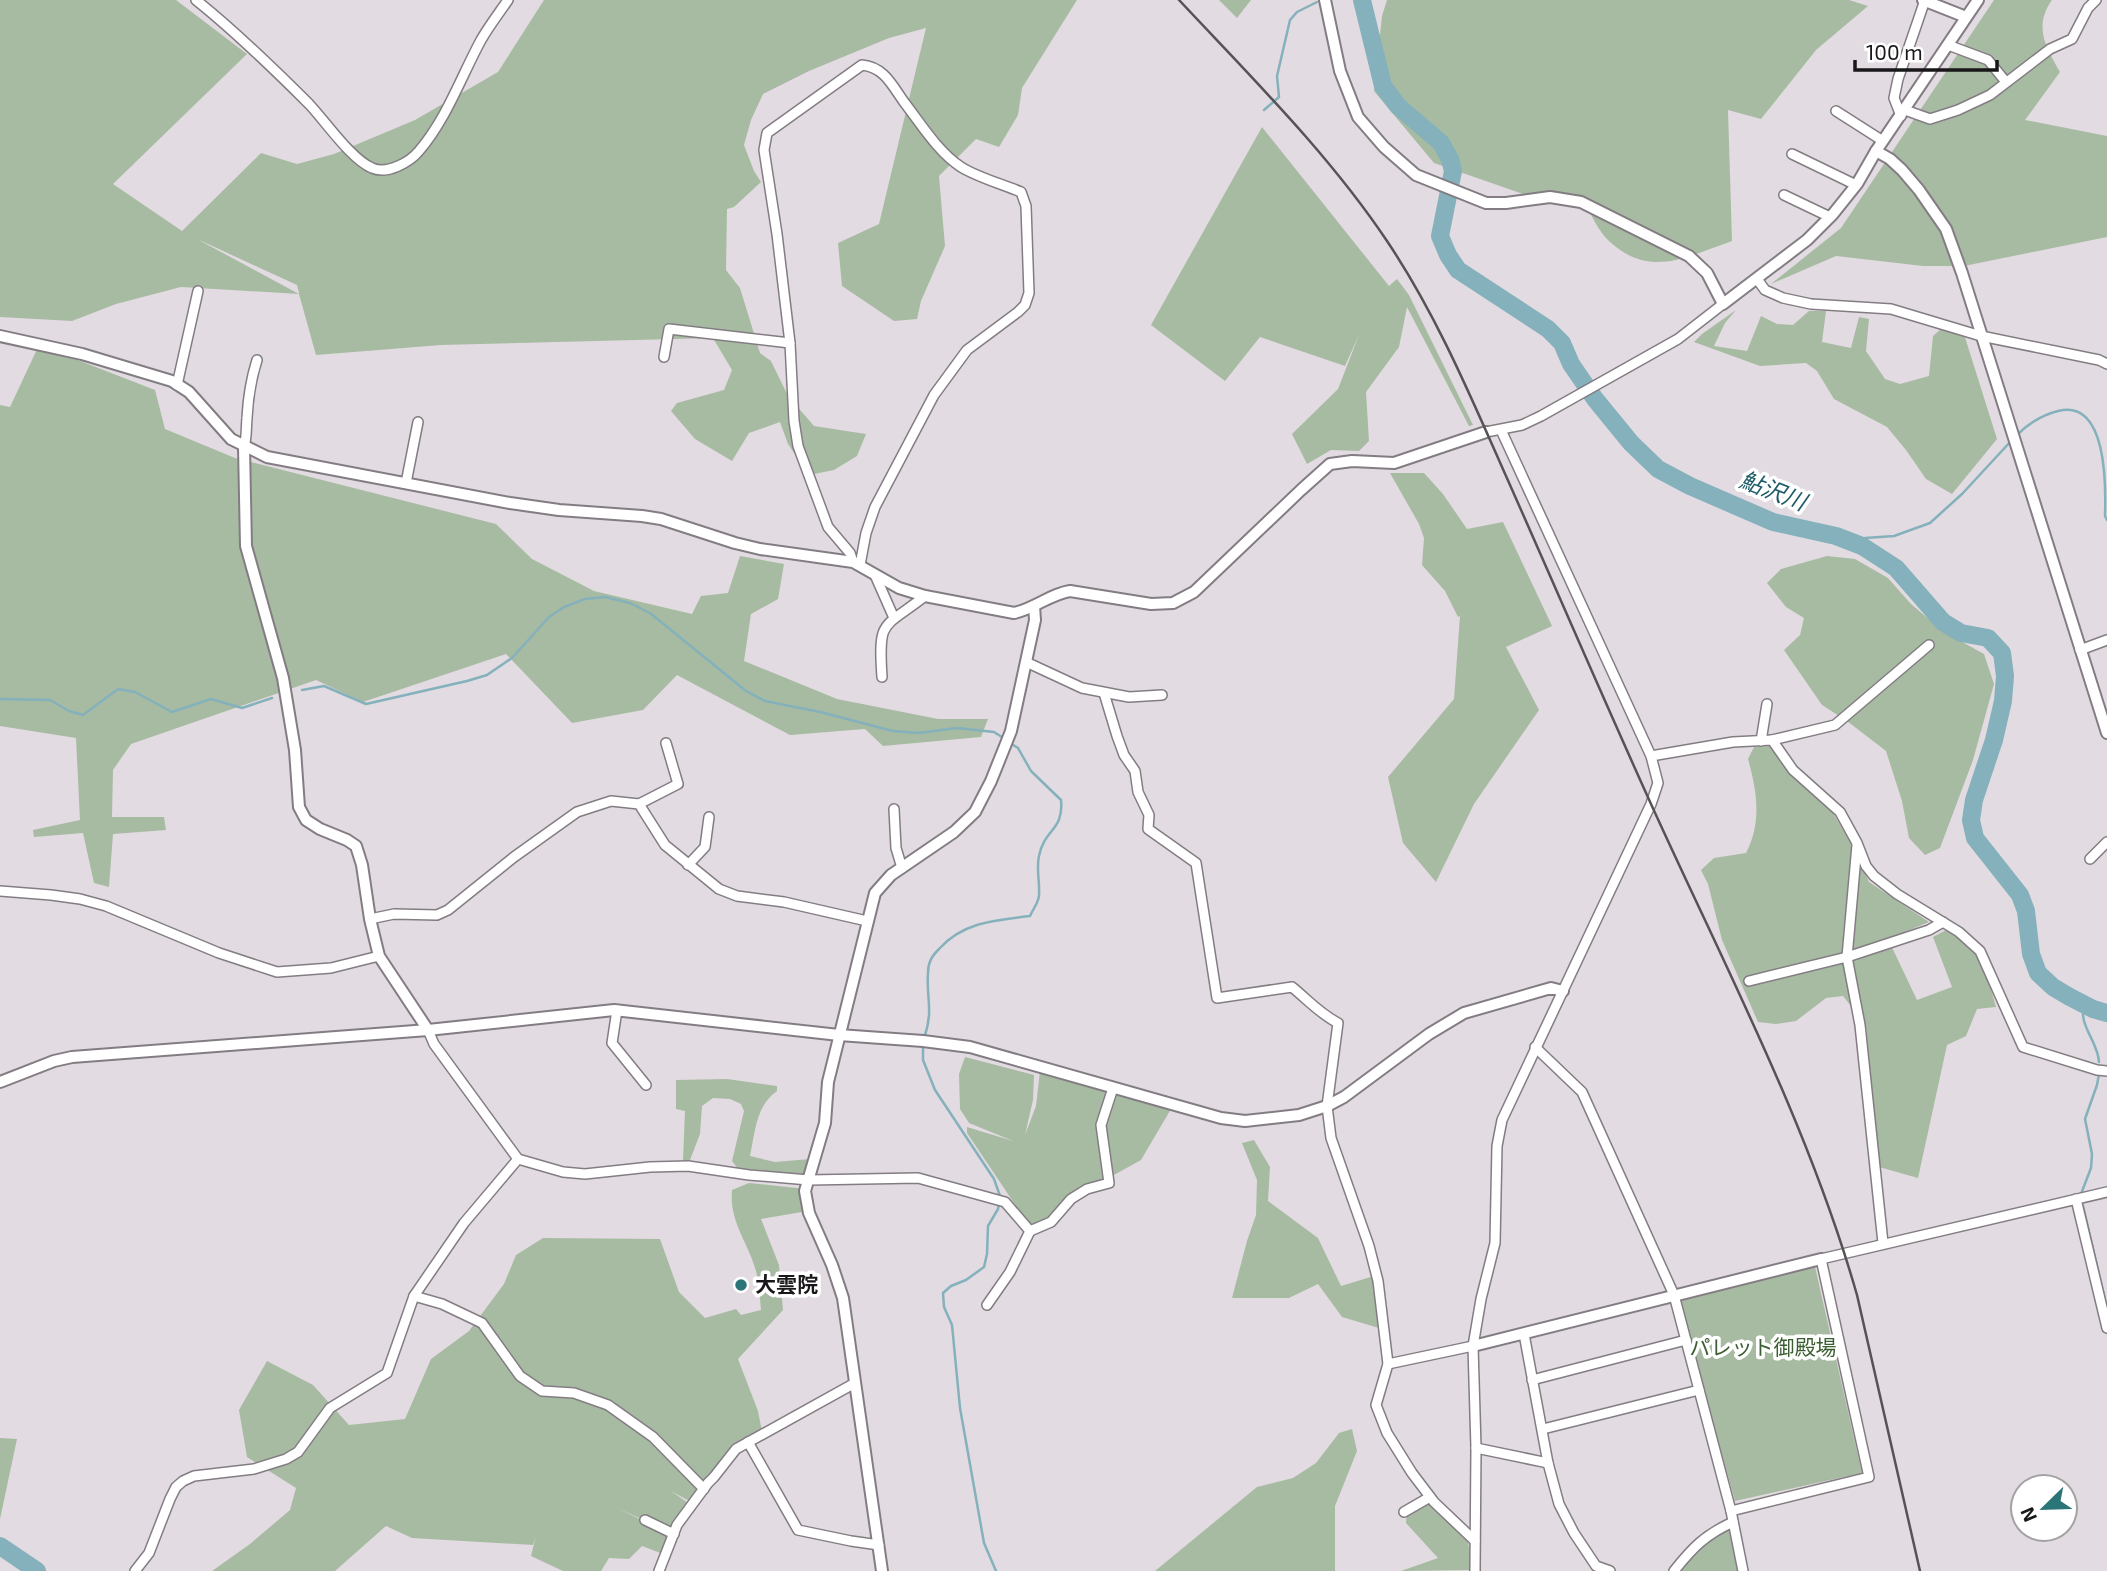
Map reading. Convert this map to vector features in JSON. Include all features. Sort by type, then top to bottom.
[{"type":"street","points":[[196,0],[259,55],[310,105],[359,159],[374,169],[406,163],[419,152],[460,86],[482,38],[508,0]]},
{"type":"street","points":[[1325,0],[1340,71],[1358,117],[1384,147],[1416,175],[1486,203],[1550,197],[1581,202],[1689,256],[1707,273],[1723,304]]},
{"type":"street","points":[[1966,17],[1924,0],[1898,79],[1895,99],[1903,113],[1930,120],[1990,95],[2050,49],[2072,39],[2088,8],[2096,0]]},
{"type":"street","points":[[0,336],[82,354],[177,385],[189,392],[231,439],[267,457],[522,505],[642,516],[682,525],[747,546],[856,563],[898,588],[925,596],[1014,613],[1070,591],[1151,604],[1173,603],[1194,593],[1310,480],[1330,464],[1352,461],[1394,464],[1486,432],[1522,425],[1678,339],[1807,240],[1830,216],[1856,185],[1875,151],[1978,0]]},
{"type":"street","points":[[1948,45],[1988,60],[2006,82]]},
{"type":"street","points":[[862,65],[875,67],[885,76],[948,156],[962,167],[1021,191],[1026,206],[1028,293],[1026,305],[967,350],[934,395],[875,507],[856,563],[828,527],[798,446],[790,343],[764,150],[767,133],[862,65]]},
{"type":"street","points":[[1836,111],[1883,141]]},
{"type":"street","points":[[1875,151],[1902,170],[1946,229],[2107,733]]},
{"type":"street","points":[[1792,155],[1856,185]]},
{"type":"street","points":[[1784,195],[1830,216]]},
{"type":"street","points":[[1757,279],[1765,290],[1783,298],[1811,304],[1891,309],[1981,336],[2099,360],[2107,364]]},
{"type":"street","points":[[177,385],[198,291]]},
{"type":"street","points":[[664,357],[669,329],[790,343]]},
{"type":"street","points":[[257,360],[251,378],[244,447],[246,545],[283,678],[295,750],[299,807],[306,820],[356,846],[379,956],[428,1030],[434,1044],[518,1158],[563,1172],[585,1174],[688,1166],[809,1180],[918,1178],[1005,1202],[1030,1231]]},
{"type":"street","points":[[406,483],[418,422]]},
{"type":"street","points":[[1475,1571],[1473,1346],[1495,1242],[1497,1146],[1502,1120],[1656,793],[1658,783],[1651,756],[1501,430]]},
{"type":"street","points":[[875,575],[894,618]]},
{"type":"street","points":[[882,677],[881,634],[894,618],[925,596]]},
{"type":"street","points":[[882,1571],[843,1298],[809,1213],[805,1191],[825,1123],[828,1082],[875,893],[891,875],[954,832],[975,812],[1011,731],[1035,620],[1034,607]]},
{"type":"street","points":[[2080,650],[2107,640]]},
{"type":"street","points":[[1651,756],[1733,741],[1772,740],[1835,725],[1929,645]]},
{"type":"street","points":[[1026,662],[1082,688],[1129,697],[1162,695]]},
{"type":"street","points":[[1104,693],[1124,755],[1135,771],[1138,792],[1149,815],[1148,829],[1196,863],[1217,998],[1292,987],[1309,1000],[1320,1014],[1338,1023],[1327,1106],[1331,1138],[1369,1246],[1378,1281],[1388,1364],[1376,1405],[1387,1433],[1430,1497],[1475,1541]]},
{"type":"street","points":[[1761,741],[1767,704]]},
{"type":"street","points":[[1772,740],[1793,769],[1840,812],[1866,866],[1874,876],[1897,894],[1959,932],[1980,951],[2023,1047],[2107,1071]]},
{"type":"street","points":[[370,919],[394,914],[437,915],[577,812],[611,801],[639,804],[678,784],[666,743]]},
{"type":"street","points":[[639,804],[665,845],[719,889],[737,896],[784,902],[867,921]]},
{"type":"street","points":[[894,809],[896,848],[902,868]]},
{"type":"street","points":[[688,864],[705,847],[709,817]]},
{"type":"street","points":[[2090,859],[2107,842]]},
{"type":"street","points":[[1857,843],[1847,957],[1860,1025],[1883,1243]]},
{"type":"street","points":[[0,891],[80,899],[106,906],[219,953],[277,972],[331,968],[379,956]]},
{"type":"street","points":[[1749,981],[1847,957],[1929,930],[1943,922]]},
{"type":"street","points":[[0,1082],[72,1056],[428,1030],[617,1010],[970,1048],[1221,1118],[1245,1121],[1299,1115],[1327,1106],[1344,1097],[1429,1034],[1464,1013],[1552,988],[1563,990]]},
{"type":"street","points":[[617,1010],[612,1043],[646,1085]]},
{"type":"street","points":[[1535,1047],[1583,1092],[1674,1295],[1731,1511],[1743,1571]]},
{"type":"street","points":[[987,1305],[1010,1272],[1030,1231],[1051,1222],[1074,1197],[1087,1189],[1109,1183],[1101,1125],[1113,1088]]},
{"type":"street","points":[[135,1571],[149,1553],[170,1499],[176,1487],[183,1481],[194,1476],[254,1469],[286,1460],[298,1452],[330,1408],[387,1373],[414,1296],[464,1223],[518,1158]]},
{"type":"street","points":[[1388,1364],[1524,1334],[1883,1243],[2107,1192]]},
{"type":"street","points":[[2076,1199],[2107,1328]]},
{"type":"street","points":[[1731,1511],[1869,1477],[1821,1259]]},
{"type":"street","points":[[414,1296],[442,1304],[482,1322],[520,1376],[541,1391],[574,1393],[608,1405],[653,1437],[704,1489]]},
{"type":"street","points":[[1524,1334],[1548,1463],[1559,1504],[1596,1566],[1610,1571]]},
{"type":"street","points":[[1532,1380],[1686,1340]]},
{"type":"street","points":[[659,1571],[677,1525],[736,1449],[855,1384]]},
{"type":"street","points":[[1543,1429],[1699,1390]]},
{"type":"street","points":[[748,1442],[798,1530],[879,1545]]},
{"type":"street","points":[[1476,1448],[1548,1463]]},
{"type":"street","points":[[1404,1513],[1430,1497]]},
{"type":"street","points":[[645,1520],[674,1534]]},
{"type":"street","points":[[1674,1571],[1693,1547],[1716,1530],[1733,1522]]},
{"type":"green space","points":[[0,0],[176,0],[247,54],[113,184],[182,231],[261,153],[297,164],[334,154],[415,120],[498,72],[544,0],[1077,0],[1022,88],[1018,115],[999,147],[976,139],[939,176],[945,246],[921,301],[917,319],[894,321],[842,286],[838,243],[879,224],[926,28],[889,38],[809,71],[763,94],[751,120],[744,145],[761,182],[734,207],[727,209],[726,270],[740,288],[760,353],[771,361],[788,396],[814,426],[866,434],[857,456],[834,470],[809,475],[788,444],[780,422],[749,433],[732,461],[695,439],[671,411],[677,403],[724,390],[732,370],[713,338],[441,345],[316,355],[299,294],[181,287],[116,304],[72,321],[0,317]],"holes":[[[197,239],[297,285],[299,294]]]},
{"type":"green space","points":[[1219,0],[1251,0],[1237,18]]},
{"type":"green space","points":[[1387,0],[1849,0],[1868,6],[1816,50],[1761,119],[1728,110],[1732,241],[1684,258],[1654,262],[1624,253],[1609,241],[1585,204],[1523,194],[1434,163],[1374,91],[1382,16]]},
{"type":"green space","points":[[1994,0],[2052,0],[2046,10],[2042,28],[2046,45],[2060,72],[2025,120],[2107,136],[2107,237],[1964,266],[1923,266],[1836,256],[1771,284],[1841,228]]},
{"type":"green space","points":[[1262,127],[1389,286],[1397,279],[1409,295],[1473,425],[1469,426],[1407,307],[1399,347],[1366,392],[1369,441],[1359,451],[1331,450],[1307,464],[1292,434],[1338,389],[1359,335],[1345,366],[1260,337],[1225,381],[1151,325]]},
{"type":"green space","points":[[1736,310],[1725,323],[1714,346],[1747,351],[1761,316],[1777,324],[1793,325],[1809,311],[1826,311],[1822,342],[1851,348],[1859,317],[1869,319],[1866,351],[1885,379],[1900,384],[1929,376],[1933,336],[1942,328],[1963,331],[1997,439],[1952,494],[1926,479],[1887,427],[1834,399],[1817,371],[1806,363],[1760,366],[1694,342]]},
{"type":"green space","points":[[39,345],[155,390],[165,429],[235,458],[496,524],[532,559],[594,591],[692,614],[701,596],[728,593],[740,556],[784,564],[778,599],[751,614],[744,661],[837,699],[938,719],[988,719],[981,737],[883,746],[865,729],[790,735],[677,675],[643,710],[572,723],[506,654],[363,702],[316,680],[131,744],[113,770],[112,817],[164,817],[166,830],[113,834],[109,887],[94,883],[83,833],[34,837],[33,830],[80,820],[76,738],[0,726],[0,405],[10,407]]},
{"type":"green space","points":[[1390,473],[1424,473],[1443,494],[1467,529],[1503,522],[1552,626],[1506,647],[1539,710],[1474,804],[1436,882],[1403,843],[1388,777],[1454,699],[1460,616],[1458,617],[1445,591],[1422,565],[1424,538]]},
{"type":"green space","points":[[1827,556],[1855,559],[1888,578],[1911,604],[1944,632],[1984,654],[1994,684],[1973,760],[1940,848],[1925,855],[1909,838],[1902,801],[1886,751],[1822,705],[1784,650],[1800,635],[1804,618],[1786,607],[1767,583],[1781,569]]},
{"type":"green space","points":[[1771,746],[1803,776],[1830,808],[1856,852],[1869,882],[1929,922],[1888,939],[1917,1000],[1952,987],[1933,937],[1948,929],[1982,958],[1996,1007],[1977,1009],[1966,1036],[1947,1045],[1918,1178],[1879,1167],[1866,1025],[1843,996],[1826,998],[1796,1021],[1776,1024],[1758,1022],[1722,940],[1708,884],[1701,870],[1714,858],[1746,853],[1756,818],[1754,783],[1748,759],[1754,747]]},
{"type":"green space","points":[[965,1057],[1034,1075],[1033,1100],[1025,1135],[1036,1106],[1040,1071],[1171,1109],[1141,1160],[1074,1197],[1056,1216],[1032,1230],[967,1133],[967,1127],[1013,1141],[969,1123],[960,1109],[959,1074]]},
{"type":"green space","points":[[727,1079],[777,1086],[777,1091],[761,1112],[750,1156],[775,1162],[810,1159],[803,1180],[739,1170],[732,1161],[744,1111],[741,1104],[730,1099],[713,1098],[702,1106],[700,1134],[690,1160],[683,1160],[685,1111],[676,1109],[676,1080]]},
{"type":"green space","points":[[1254,1140],[1270,1167],[1268,1201],[1318,1238],[1341,1286],[1374,1276],[1379,1328],[1342,1317],[1318,1284],[1289,1298],[1232,1298],[1256,1215],[1257,1180],[1242,1143]]},
{"type":"green space","points":[[749,1183],[806,1189],[808,1211],[761,1219],[779,1265],[783,1310],[738,1359],[758,1411],[762,1432],[732,1451],[691,1502],[671,1491],[691,1505],[674,1534],[617,1508],[672,1535],[663,1554],[642,1546],[629,1559],[609,1558],[601,1571],[563,1571],[531,1556],[536,1536],[533,1545],[412,1538],[386,1526],[335,1571],[212,1571],[250,1544],[290,1510],[296,1488],[247,1457],[239,1410],[267,1361],[313,1385],[349,1425],[405,1419],[431,1359],[469,1331],[504,1284],[516,1255],[543,1238],[660,1239],[679,1292],[705,1318],[736,1309],[741,1315],[761,1310],[756,1271],[733,1212],[732,1190]]},
{"type":"green space","name":"パレット御殿場","points":[[1813,1258],[1862,1473],[1735,1501],[1677,1294]]},
{"type":"green space","points":[[1352,1429],[1357,1451],[1335,1506],[1335,1571],[1155,1571],[1257,1487],[1293,1478],[1316,1463],[1339,1433]]},
{"type":"green space","points":[[0,1438],[17,1439],[0,1519]]},
{"type":"green space","points":[[1425,1498],[1468,1542],[1473,1570],[1401,1571],[1438,1558],[1406,1523],[1407,1509]]},
{"type":"green space","points":[[1733,1522],[1743,1571],[1675,1571],[1703,1540]]},
{"type":"waterway","name":"鮎沢川","points":[[1362,0],[1383,86],[1398,106],[1441,143],[1450,159],[1453,171],[1440,236],[1458,270],[1548,329],[1562,343],[1571,364],[1595,399],[1631,443],[1658,469],[1773,522],[1836,536],[1862,546],[1896,568],[1943,622],[1961,633],[1988,638],[2002,653],[2005,676],[2003,701],[1994,740],[1974,800],[1971,820],[1975,838],[2020,895],[2026,911],[2031,954],[2038,973],[2068,996],[2107,1013]]},
{"type":"waterway","points":[[1264,110],[1279,97],[1277,76],[1290,20],[1297,12],[1317,2]]},
{"type":"waterway","points":[[2017,435],[2036,420],[2058,411],[2074,411],[2086,418],[2095,430],[2100,447],[2107,520]]},
{"type":"waterway","points":[[1855,543],[1865,538],[1894,536],[1930,523],[1962,494],[2012,440]]},
{"type":"waterway","points":[[302,690],[324,686],[366,704],[487,675],[512,658],[549,617],[564,607],[585,599],[605,597],[630,603],[650,613],[746,691],[765,701],[893,731],[919,733],[957,728],[994,732],[1005,739]]},
{"type":"waterway","points":[[0,699],[50,700],[69,711],[83,715],[118,689],[135,692],[172,712],[211,699],[242,708],[272,698]]},
{"type":"waterway","points":[[924,1038],[929,1012],[928,969],[934,954],[948,940],[969,928],[993,921],[1030,916],[1038,900],[1039,856],[1045,840],[1060,818],[1061,800],[1031,771],[1018,748],[1010,743]]},
{"type":"waterway","points":[[2084,1004],[2084,1019],[2099,1062]]},
{"type":"waterway","points":[[923,1044],[923,1060],[935,1090],[994,1179],[1000,1196],[998,1209],[988,1226],[984,1267],[943,1293],[944,1307],[952,1325],[960,1408],[984,1543],[996,1571]]},
{"type":"waterway","points":[[2081,1194],[2091,1168],[2092,1154],[2085,1119],[2099,1074]]},
{"type":"waterway","points":[[2083,1206],[2105,1300]]},
{"type":"waterway","points":[[0,1546],[37,1571]]},
{"type":"railway","points":[[1179,0],[1288,116],[1340,177],[1387,241],[1423,300],[1454,360],[1651,804],[1763,1046],[1814,1169],[1857,1295],[1920,1571]]},
{"type":"place","name":"大雲院","points":[[741,1285]]}]
